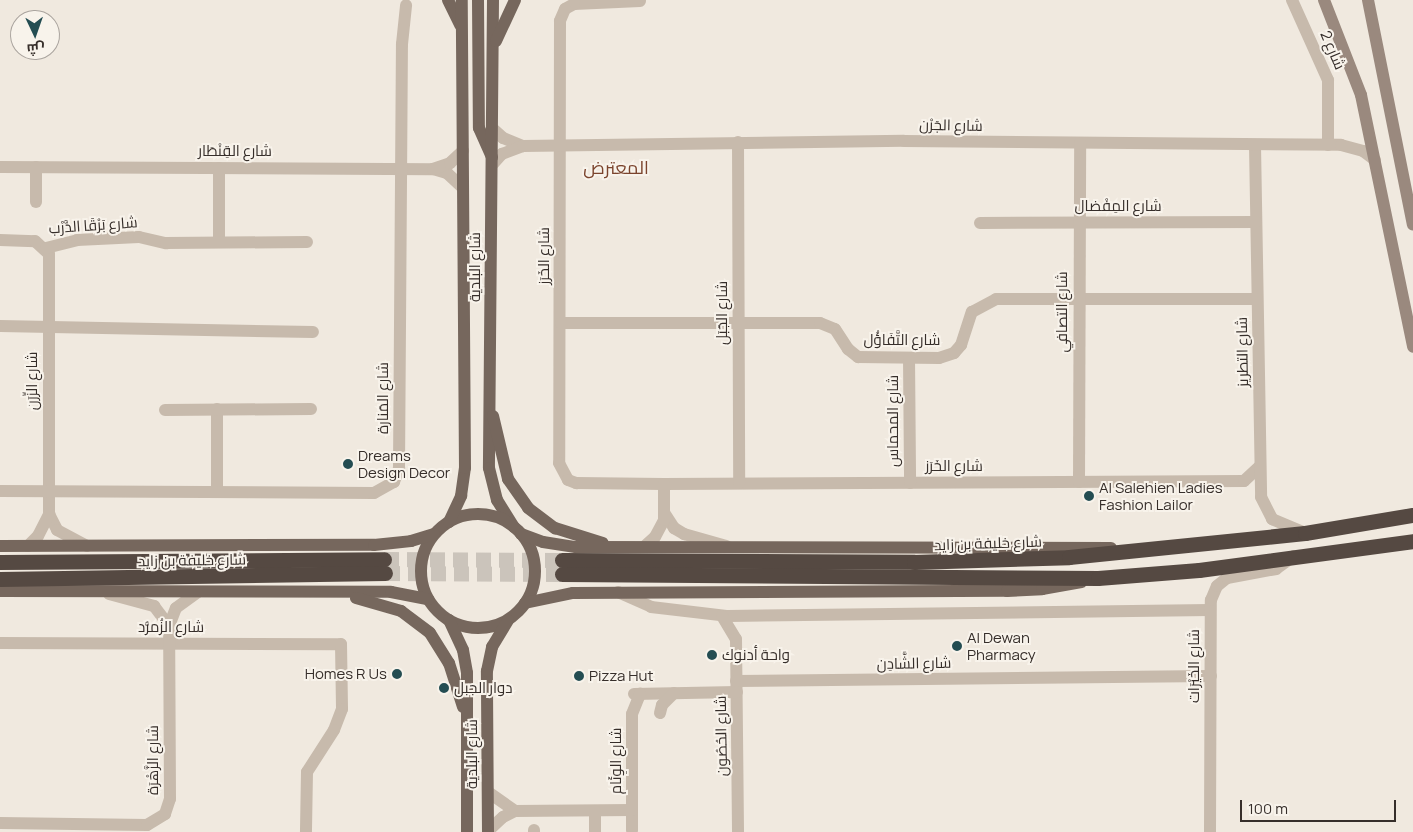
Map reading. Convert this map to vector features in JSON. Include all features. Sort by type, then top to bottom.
[{"type":"highway","name":"شارع خليفة بن زايد","points":[[1413,515],[1305,533],[1069,558],[562,567],[1098,578],[1199,570],[1413,541]]},
{"type":"highway","name":"شارع خليفة بن زايد","points":[[0,562],[385,566],[0,578]]},
{"type":"main road","points":[[448,0],[462,30]]},
{"type":"main road","name":"شارع البلدية","points":[[449,522],[461,496],[465,468],[462,0]]},
{"type":"main road","points":[[478,0],[479,128],[492,161]]},
{"type":"main road","name":"شارع البلدية","points":[[493,0],[490,479],[501,510],[518,531]]},
{"type":"main road","points":[[493,51],[516,0]]},
{"type":"main road","points":[[1324,0],[1361,95],[1413,347]]},
{"type":"main road","points":[[1368,0],[1413,225]]},
{"type":"main road","points":[[490,407],[508,479],[528,508],[555,528],[612,546]]},
{"type":"main road","points":[[428,600],[421,571],[424,552],[434,534],[449,522],[478,514],[497,517],[518,531],[565,546],[1099,547],[1134,552]]},
{"type":"main road","points":[[0,591],[197,594],[391,592],[428,600],[449,620],[480,628],[508,620],[525,603],[533,586],[535,568],[531,550],[518,531]]},
{"type":"main road","points":[[0,546],[374,545],[410,541],[434,534]]},
{"type":"main road","points":[[525,603],[563,593],[1025,590],[1098,578]]},
{"type":"main road","points":[[334,593],[390,606],[411,618],[430,633],[449,663],[467,721]]},
{"type":"main road","name":"شارع البلدية","points":[[449,620],[460,640],[466,661],[467,832]]},
{"type":"main road","name":"شارع البلدية","points":[[488,832],[487,672],[492,646],[508,620]]},
{"type":"street","name":"شارع 2","points":[[1292,0],[1328,80],[1328,145]]},
{"type":"street","name":"شارع الخَرَز","points":[[640,1],[574,4],[562,12],[560,20],[561,472],[576,483],[1244,481]]},
{"type":"street","name":"شارع المَنارة","points":[[0,491],[374,493],[394,482],[399,468],[402,44],[406,5]]},
{"type":"street","name":"شارع الجَرْن","points":[[492,128],[503,138],[524,146]]},
{"type":"street","name":"شارع الجَرْن","points":[[492,161],[502,154],[524,146],[738,142],[1328,145],[1356,148],[1375,160]]},
{"type":"street","name":"شارع الجَبَل","points":[[738,142],[739,483]]},
{"type":"street","name":"شارع التصافي","points":[[1079,482],[1078,223],[1080,143]]},
{"type":"street","name":"شارع التطريز","points":[[1255,145],[1260,497],[1272,519],[1305,533]]},
{"type":"street","name":"شارع القِنْطَار","points":[[0,167],[433,168],[450,163],[463,151]]},
{"type":"street","points":[[36,167],[36,202]]},
{"type":"street","points":[[219,168],[219,242]]},
{"type":"street","name":"شارع القِنْطَار","points":[[433,168],[447,173],[463,188]]},
{"type":"street","name":"شارع المِفْضال","points":[[980,224],[1256,222]]},
{"type":"street","name":"شارع بَرْقَا الدَّرْب","points":[[0,240],[35,240],[46,248],[77,240],[139,237],[159,242],[307,242]]},
{"type":"street","name":"شارع الزِّرَن","points":[[28,546],[38,536],[49,514],[48,326],[50,262],[46,248]]},
{"type":"street","name":"شارع التَّفَاؤُل","points":[[560,323],[826,324],[835,329],[848,349],[858,357],[939,358],[954,353],[963,340],[972,312],[989,301],[1257,299]]},
{"type":"street","points":[[0,326],[313,332]]},
{"type":"street","name":"شارع المحماس","points":[[909,358],[910,482]]},
{"type":"street","points":[[217,409],[218,492]]},
{"type":"street","points":[[165,410],[311,409]]},
{"type":"street","points":[[1260,466],[1244,481],[1260,497]]},
{"type":"street","points":[[646,546],[658,532],[665,514],[664,484]]},
{"type":"street","points":[[49,514],[58,530],[87,546]]},
{"type":"street","points":[[665,514],[674,528],[684,534],[726,546]]},
{"type":"street","name":"شارع الخَيْرَات","points":[[1210,832],[1210,610],[1214,591],[1227,578],[1276,569],[1294,556]]},
{"type":"street","points":[[103,592],[154,606],[169,626]]},
{"type":"street","points":[[618,592],[651,607],[722,616],[1210,610]]},
{"type":"street","name":"شارع الزَّهْرَة","points":[[0,823],[49,828],[147,825],[165,814],[170,799],[169,626],[180,603],[197,594]]},
{"type":"street","name":"شارع الحُصُون","points":[[722,616],[731,626],[736,640],[738,832]]},
{"type":"street","points":[[736,640],[752,616]]},
{"type":"street","name":"شارع الزُمرُّد","points":[[0,643],[341,644],[342,709],[334,730],[307,772],[306,832]]},
{"type":"street","name":"شارع الشَّادِن","points":[[641,694],[674,693],[737,686],[1211,676]]},
{"type":"street","points":[[641,694],[657,702],[660,713],[662,705],[674,693]]},
{"type":"street","name":"شارع الوِئَام","points":[[632,830],[632,714],[641,694]]},
{"type":"street","points":[[488,792],[516,812]]},
{"type":"street","points":[[488,832],[503,817],[516,812],[632,810]]},
{"type":"street","points":[[595,811],[595,832]]},
{"type":"tunnel","points":[[384,559],[562,560]]},
{"type":"tunnel","points":[[385,573],[562,574]]},
{"type":"place","name":"Dreams Design Decor","points":[[348,464]]},
{"type":"place","name":"Al Salehien Ladies Fashion Lailor","points":[[1089,496]]},
{"type":"place","name":"Al Dewan Pharmacy","points":[[957,646]]},
{"type":"place","name":"واحة أدنوك","points":[[712,655]]},
{"type":"place","name":"Homes R Us","points":[[397,674]]},
{"type":"place","name":"Pizza Hut","points":[[579,676]]},
{"type":"place","name":"دوار الجبل","points":[[444,688]]},
{"type":"district","name":"المعترض","points":[[616,167]]}]
